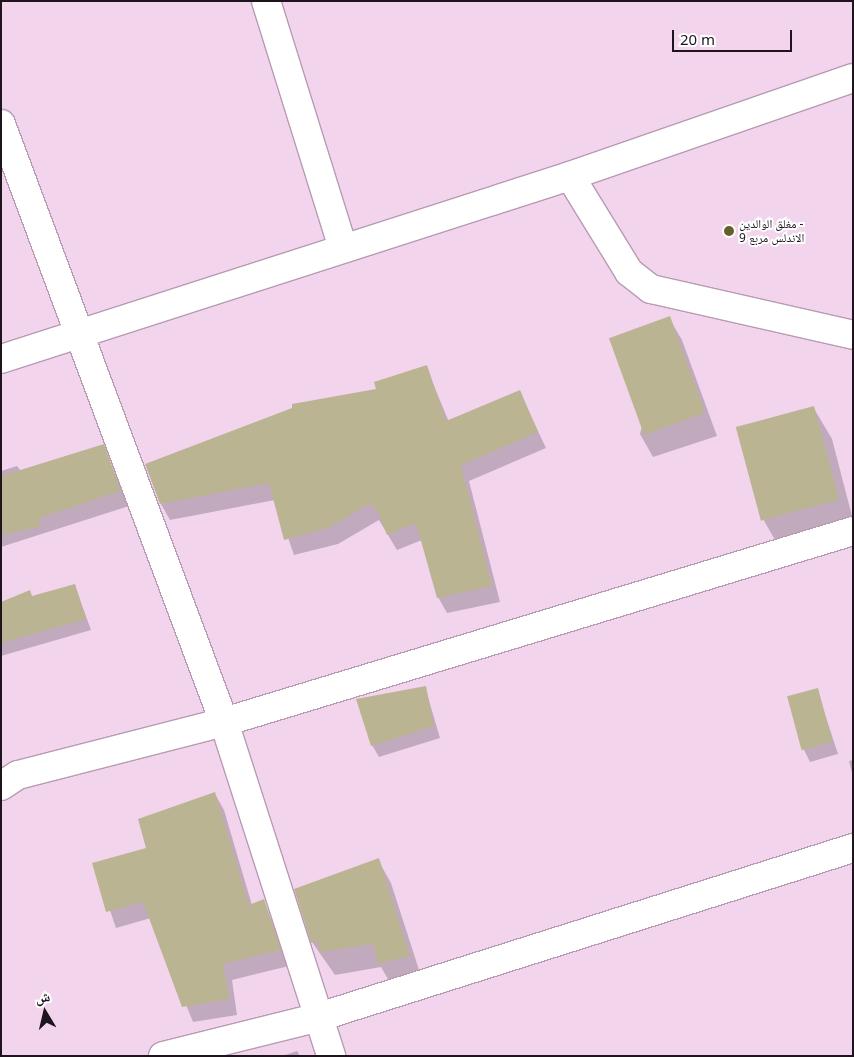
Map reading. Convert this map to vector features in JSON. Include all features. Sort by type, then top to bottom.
[{"type":"street","points":[[266,1],[343,248]]},
{"type":"street","points":[[1,359],[570,176],[853,78]]},
{"type":"street","points":[[1,124],[224,722],[331,1056]]},
{"type":"street","points":[[570,176],[629,272],[651,289],[853,335]]},
{"type":"street","points":[[1,786],[18,775],[224,722],[853,531]]},
{"type":"street","points":[[163,1056],[319,1017],[853,848]]},
{"type":"building","points":[[670,316],[705,413],[644,435],[609,338]]},
{"type":"building","points":[[427,365],[446,421],[520,390],[538,432],[461,465],[492,586],[437,598],[416,523],[387,535],[377,510],[369,504],[328,528],[284,540],[269,483],[160,504],[145,464],[292,408],[292,404],[376,389],[374,382]]},
{"type":"building","points":[[814,406],[839,500],[761,521],[736,427]]},
{"type":"building","points":[[104,444],[121,491],[39,518],[40,527],[1,535],[1,476]]},
{"type":"building","points":[[75,584],[86,619],[1,643],[1,602],[30,590],[32,596]]},
{"type":"building","points":[[426,686],[434,726],[371,746],[356,699]]},
{"type":"building","points":[[818,688],[832,742],[802,750],[787,696]]},
{"type":"building","points":[[215,792],[249,905],[264,899],[281,950],[223,964],[229,999],[182,1007],[143,902],[106,912],[92,863],[146,848],[138,819]]},
{"type":"building","points":[[379,858],[410,956],[378,964],[373,944],[320,952],[317,941],[311,943],[294,889]]},
{"type":"place","name":"مغلق الوالدين - الاندلس مربع 9","points":[[729,231]]}]
